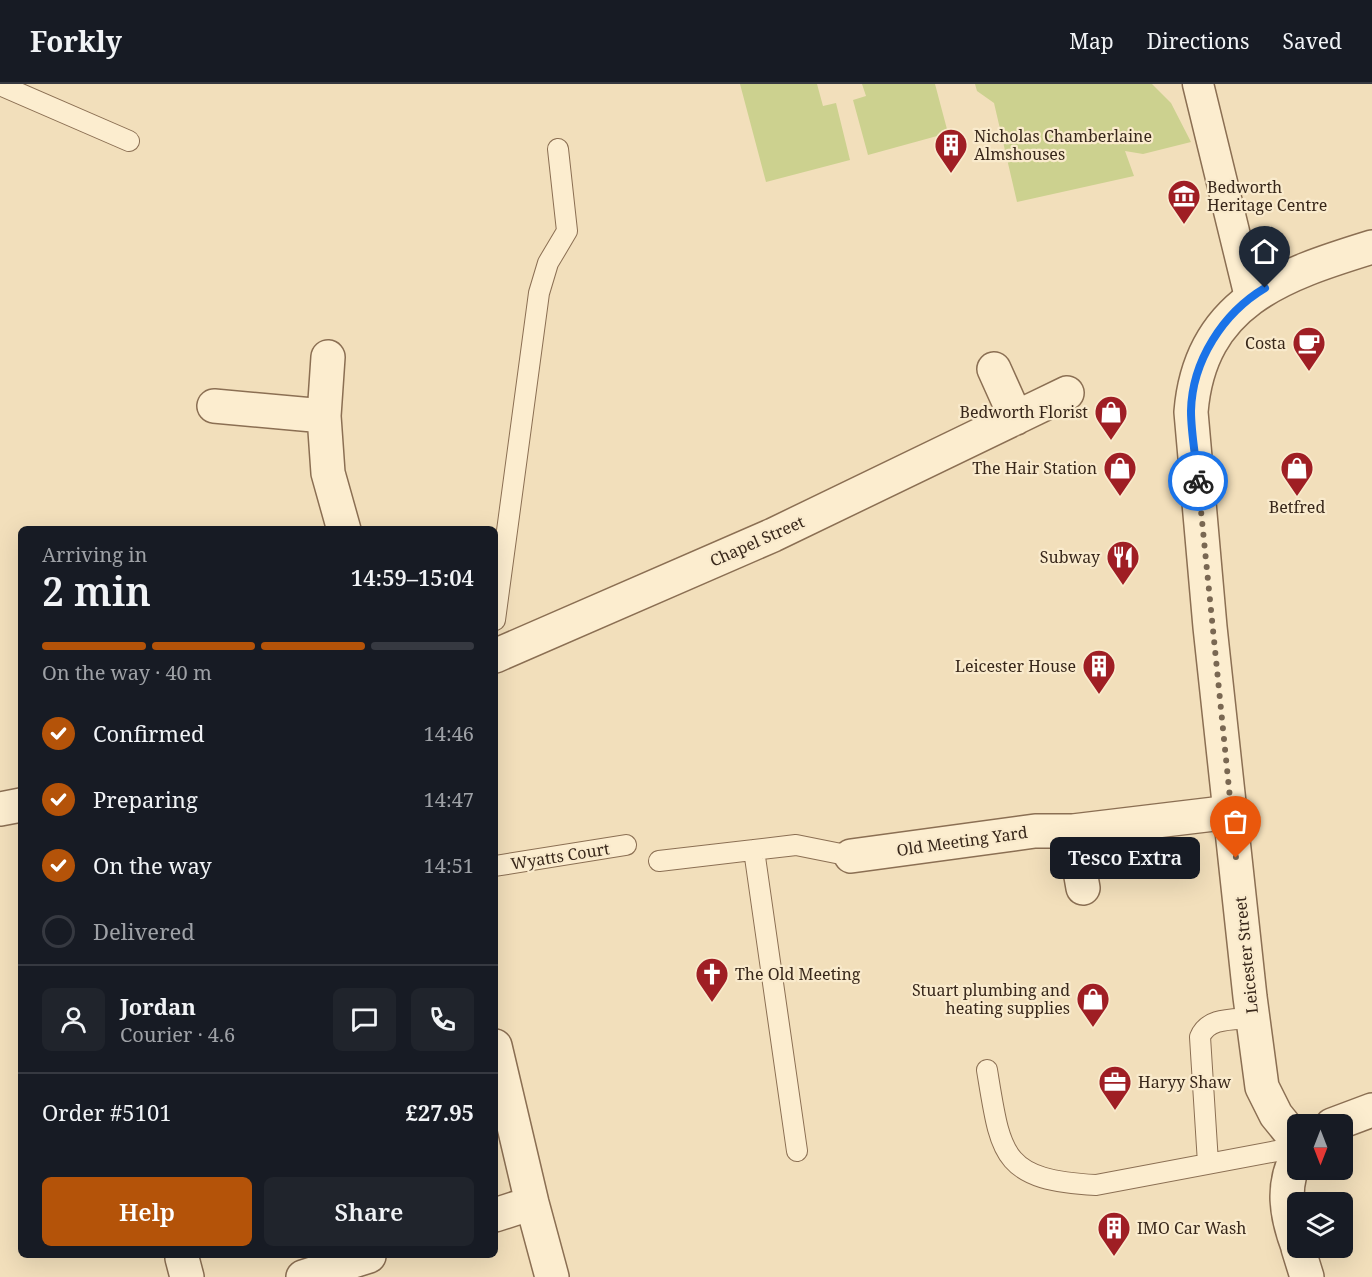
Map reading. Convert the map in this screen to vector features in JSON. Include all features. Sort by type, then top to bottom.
[{"type":"street","points":[[1198,84],[1250,297]]},
{"type":"street","name":"Leicester Street","points":[[1287,1128],[1276,1115],[1262,1087],[1210,627],[1191,412],[1196,377],[1216,333],[1250,297],[1308,267],[1372,247]]},
{"type":"street","points":[[328,357],[324,416],[328,473],[343,526]]},
{"type":"street","points":[[994,369],[1016,418]]},
{"type":"street","name":"Chapel Street","points":[[498,646],[773,535],[1067,393]]},
{"type":"street","points":[[214,406],[324,416]]},
{"type":"street","points":[[0,809],[18,806]]},
{"type":"street","name":"Old Meeting Yard","points":[[851,856],[1035,831],[1073,831],[1231,812]]},
{"type":"street","points":[[1073,831],[1083,888]]},
{"type":"street","points":[[498,1059],[531,1203],[552,1277]]},
{"type":"street","points":[[1353,1117],[1372,1110]]},
{"type":"street","points":[[1287,1206],[1285,1199],[1288,1180]]},
{"type":"street","points":[[498,1214],[531,1203]]},
{"type":"street","points":[[303,1277],[363,1258]]},
{"type":"street","points":[[1301,1258],[1307,1277]]},
{"type":"lane","points":[[0,85],[129,141]]},
{"type":"lane","points":[[498,598],[539,293],[548,263],[567,231],[558,149]]},
{"type":"lane","name":"Wyatts Court","points":[[498,866],[626,845]]},
{"type":"lane","points":[[659,861],[796,845],[851,856]]},
{"type":"lane","points":[[754,850],[797,1151]]},
{"type":"lane","points":[[1208,1163],[1200,1037],[1203,1030],[1213,1022],[1253,1018]]},
{"type":"lane","points":[[987,1070],[997,1128],[1008,1156],[1030,1174],[1071,1184],[1096,1185],[1287,1149]]},
{"type":"green space","points":[[740,84],[817,84],[823,106],[836,103],[850,160],[766,182]]},
{"type":"green space","points":[[862,84],[935,84],[948,133],[868,155],[853,100],[866,96]]},
{"type":"green space","points":[[975,84],[1152,84],[1171,103],[1191,142],[1143,154],[1125,151],[1134,176],[1017,202],[994,103],[977,91]]},
{"type":"way so far","points":[[1198,481],[1210,627],[1236,858]]},
{"type":"place","name":"Nicholas Chamberlaine Almshouses","points":[[951,174]]},
{"type":"place","name":"Bedworth Heritage Centre","points":[[1184,225]]},
{"type":"place","name":"Costa","points":[[1309,372]]},
{"type":"place","name":"Bedworth Florist","points":[[1111,441]]},
{"type":"place","name":"The Hair Station","points":[[1120,497]]},
{"type":"place","name":"Betfred","points":[[1297,497]]},
{"type":"place","name":"Subway","points":[[1123,586]]},
{"type":"place","name":"Leicester House","points":[[1099,695]]},
{"type":"place","name":"Tesco Extra","points":[[1236,858]]},
{"type":"place","name":"The Old Meeting","points":[[712,1003]]},
{"type":"place","name":"Stuart plumbing and heating supplies","points":[[1093,1028]]},
{"type":"place","name":"Haryy Shaw","points":[[1115,1111]]},
{"type":"place","name":"IMO Car Wash","points":[[1114,1257]]},
{"type":"route","points":[[1198,481],[1191,412],[1196,377],[1216,333],[1228,317],[1250,297],[1265,288]]}]
